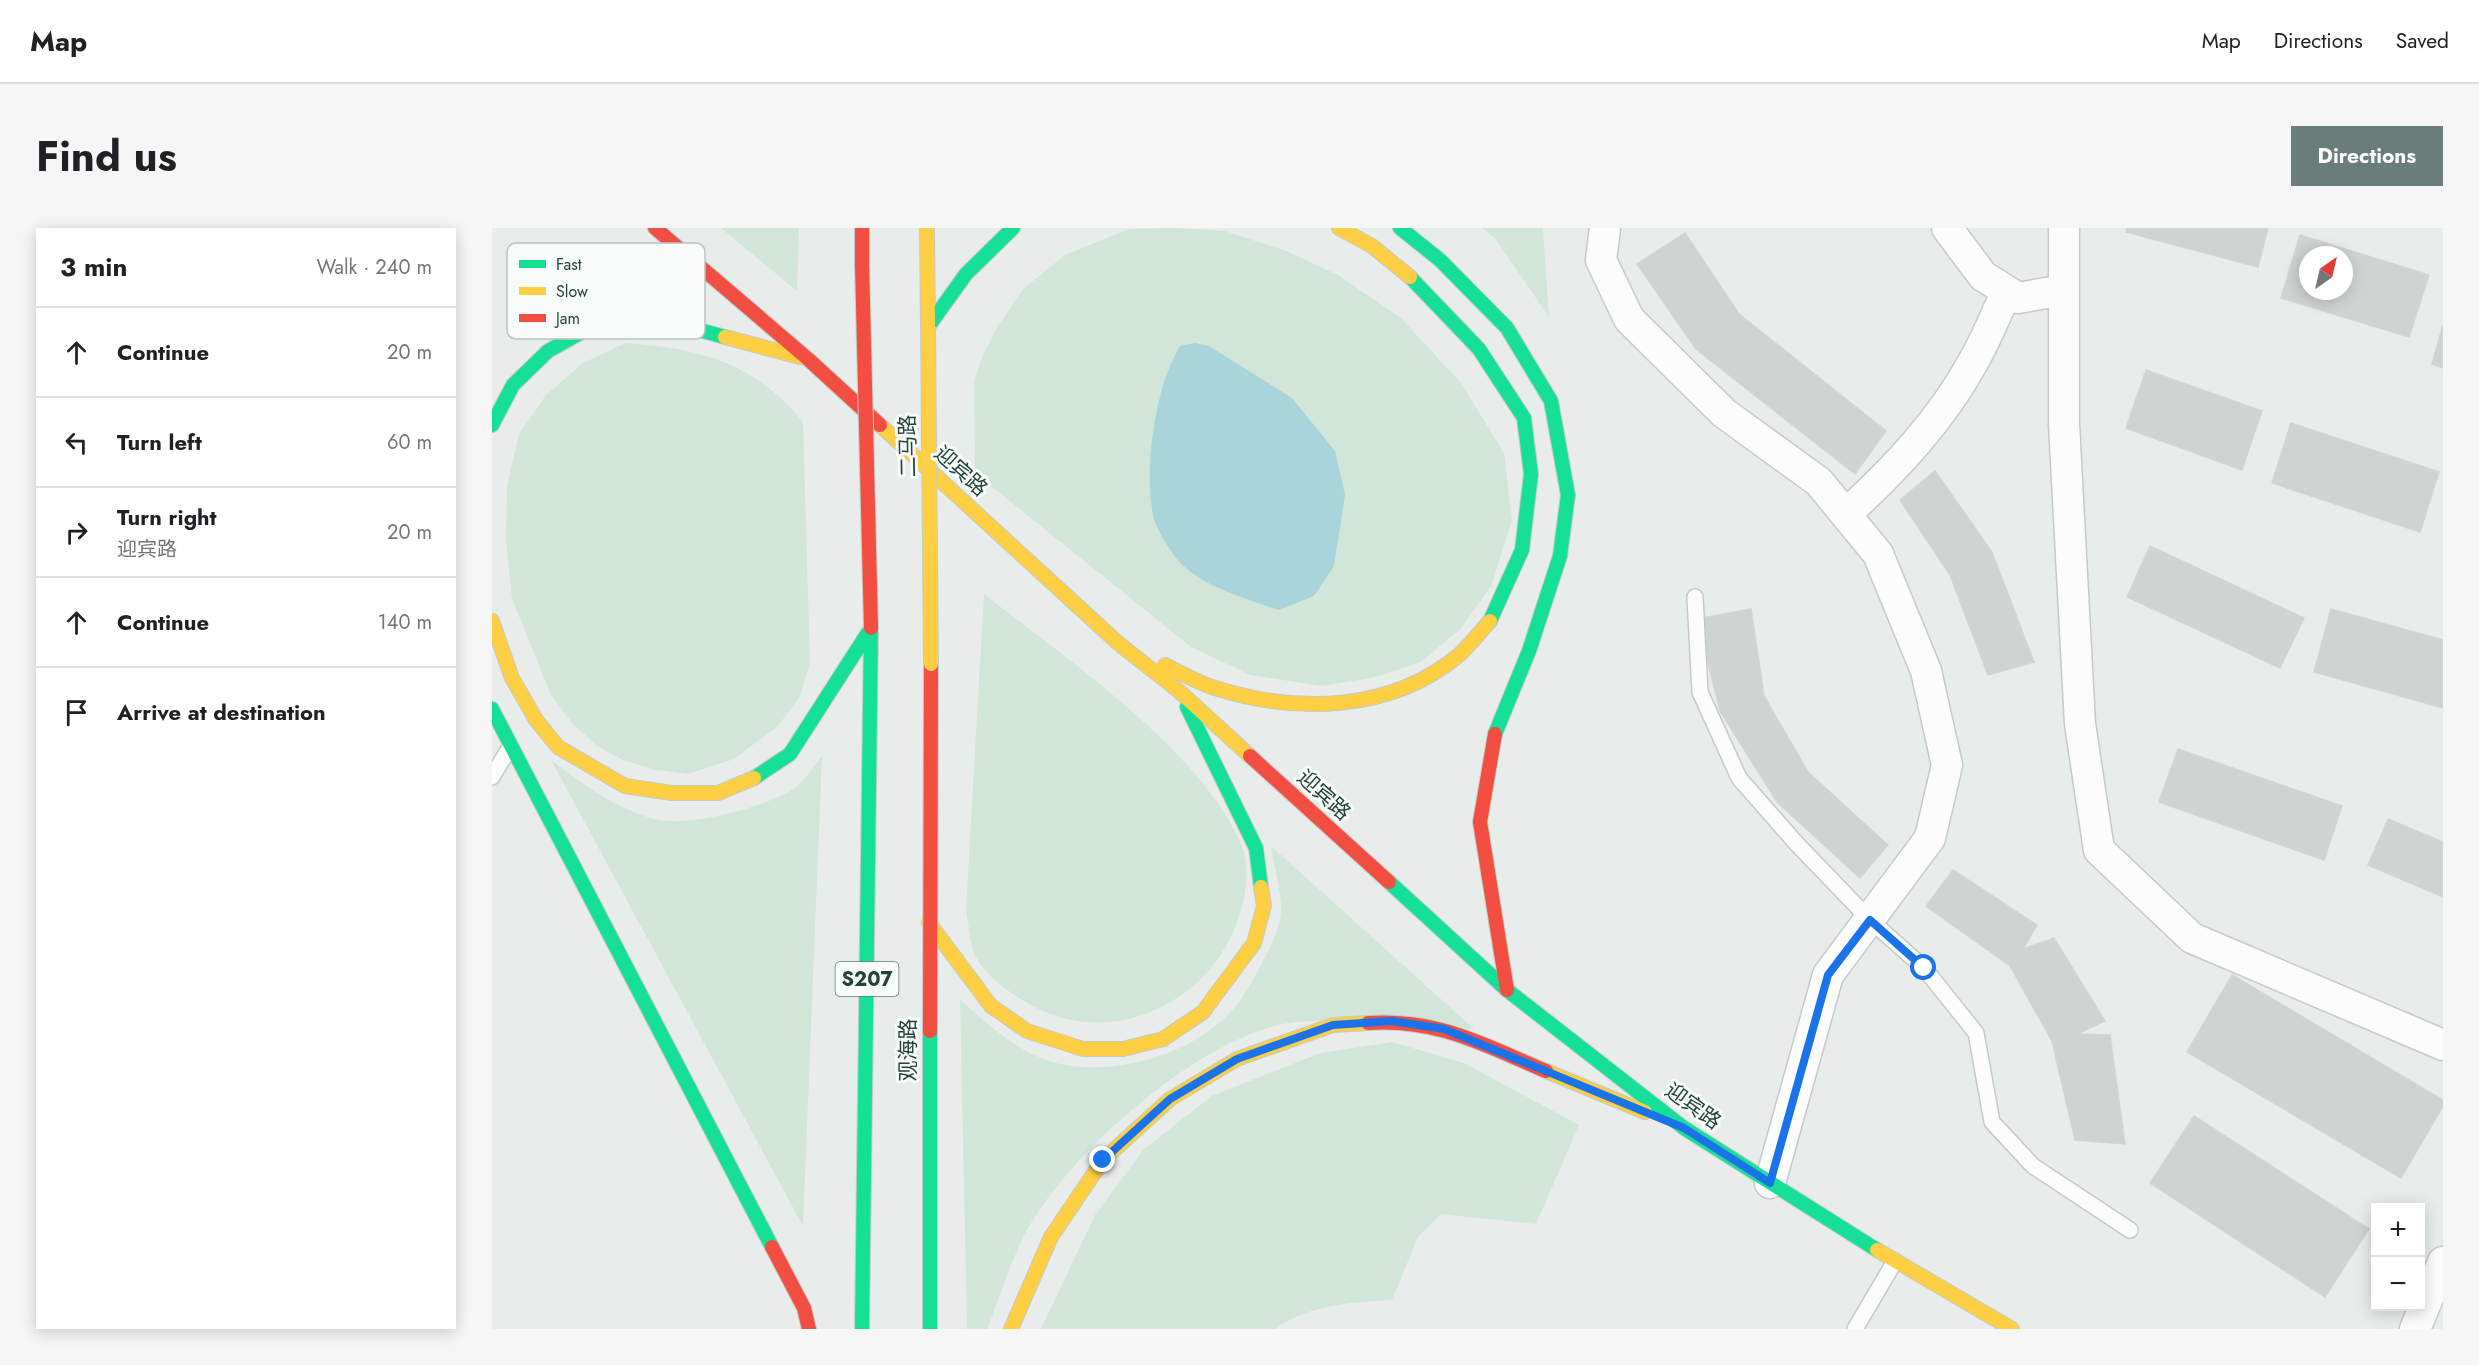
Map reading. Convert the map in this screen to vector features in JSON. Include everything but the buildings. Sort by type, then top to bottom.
[{"type":"main road","name":"迎宾路","points":[[655,228],[673,243]]},
{"type":"main road","name":"二马路","points":[[862,228],[871,628]]},
{"type":"main road","name":"二马路","points":[[927,228],[931,664]]},
{"type":"main road","points":[[927,327],[956,283],[985,250],[1013,228]]},
{"type":"main road","points":[[1118,643],[1214,688],[1281,703],[1348,704],[1405,689],[1459,655],[1492,619],[1522,550],[1531,474],[1524,418],[1479,349],[1414,281],[1372,246],[1339,228]]},
{"type":"main road","points":[[1400,228],[1440,260],[1507,328],[1551,401],[1568,495],[1560,556],[1529,651],[1493,738],[1480,822],[1507,990]]},
{"type":"main road","name":"迎宾路","points":[[705,271],[808,359],[1118,643],[1180,692],[1507,990],[1684,1128],[1895,1261],[2012,1329]]},
{"type":"main road","points":[[705,331],[808,359]]},
{"type":"main road","points":[[492,425],[513,385],[548,351],[570,339]]},
{"type":"main road","points":[[492,621],[512,678],[536,720],[558,747],[625,786],[672,793],[718,792],[754,778],[790,754],[871,628]]},
{"type":"main road","name":"S207","points":[[862,1329],[871,628]]},
{"type":"main road","name":"观海路","points":[[930,1329],[931,664]]},
{"type":"main road","points":[[929,923],[991,1006],[1028,1031],[1083,1048],[1123,1049],[1163,1039],[1203,1012],[1254,943],[1264,906],[1256,848],[1180,692]]},
{"type":"main road","points":[[492,709],[804,1308],[809,1329]]},
{"type":"main road","points":[[1011,1329],[1051,1237],[1103,1160],[1170,1099],[1237,1059],[1333,1025],[1392,1021],[1444,1029],[1684,1128]]},
{"type":"street","points":[[1605,228],[1601,260],[1629,319],[1724,413],[1819,482],[1878,554],[1926,671],[1947,765],[1930,838],[1828,975],[1770,1183]]},
{"type":"street","points":[[1947,228],[1983,276],[2018,298],[2063,290]]},
{"type":"street","points":[[2064,228],[2064,424],[2080,724],[2099,850],[2192,938],[2443,1045]]},
{"type":"street","points":[[1846,514],[1884,479],[1938,417],[1974,362],[2007,291]]},
{"type":"street","points":[[2415,1329],[2443,1262]]},
{"type":"lane","points":[[1695,597],[1700,692],[1739,778],[1796,843],[1870,920],[1924,968],[1976,1033],[1992,1122],[2033,1167],[2130,1230]]},
{"type":"lane","points":[[492,777],[510,747]]},
{"type":"lane","points":[[1855,1329],[1895,1261]]},
{"type":"green space","points":[[721,228],[799,228],[797,291]]},
{"type":"green space","points":[[1174,228],[1225,231],[1284,250],[1338,275],[1401,318],[1461,383],[1504,453],[1512,521],[1491,586],[1461,628],[1421,662],[1376,677],[1322,686],[1250,675],[1191,647],[975,473],[974,380],[996,329],[1023,289],[1065,255],[1129,229]]},
{"type":"green space","points":[[1482,228],[1543,228],[1549,317],[1494,237]]},
{"type":"green space","points":[[626,343],[679,349],[724,362],[765,385],[803,422],[810,663],[799,698],[778,726],[734,759],[688,774],[656,770],[623,760],[597,746],[572,723],[551,695],[512,599],[506,540],[507,487],[519,434],[546,395],[583,363]]},
{"type":"green space","points":[[984,594],[1090,676],[1163,740],[1195,774],[1222,809],[1244,851],[1245,892],[1229,940],[1210,969],[1185,993],[1155,1010],[1123,1020],[1089,1022],[1055,1016],[1022,1000],[1002,986],[980,964],[974,952],[966,908]]},
{"type":"green space","points":[[822,756],[803,1226],[551,760],[587,786],[626,809],[654,819],[686,821],[747,809],[782,795],[799,785]]},
{"type":"green space","points":[[1271,846],[1474,1029],[1303,1021],[1259,1031],[1220,1049],[1179,1074],[1139,1104],[1069,1173],[1041,1208],[1022,1240],[987,1329],[967,1329],[960,999],[1011,1042],[1055,1063],[1072,1066],[1116,1066],[1160,1056],[1181,1047],[1219,1023],[1234,1008],[1249,987],[1271,946],[1279,924],[1281,902]]},
{"type":"green space","points":[[1392,1042],[1464,1063],[1579,1125],[1536,1224],[1441,1214],[1418,1237],[1392,1300],[1331,1306],[1302,1315],[1275,1329],[1041,1329],[1095,1215],[1144,1149],[1212,1096],[1320,1053]]},
{"type":"water","points":[[1195,343],[1209,346],[1292,398],[1335,451],[1345,495],[1334,566],[1314,596],[1279,610],[1238,596],[1198,577],[1177,559],[1154,520],[1150,474],[1158,405],[1171,363],[1180,346]]},
{"type":"traffic: fast","points":[[928,327],[966,274],[1013,228]]},
{"type":"traffic: fast","points":[[1400,228],[1440,260],[1507,328],[1551,401],[1568,495],[1560,556],[1529,651],[1495,734]]},
{"type":"traffic: fast","points":[[1410,277],[1479,349],[1524,418],[1531,474],[1522,550],[1490,621]]},
{"type":"traffic: fast","points":[[705,332],[725,337]]},
{"type":"traffic: fast","points":[[492,425],[513,385],[548,351],[570,339]]},
{"type":"traffic: fast","points":[[754,778],[790,754],[871,628]]},
{"type":"traffic: fast","points":[[862,1329],[871,628]]},
{"type":"traffic: fast","points":[[1187,707],[1256,848],[1261,887]]},
{"type":"traffic: fast","points":[[492,709],[772,1247]]},
{"type":"traffic: fast","points":[[1389,882],[1507,990],[1684,1128],[1877,1250]]},
{"type":"traffic: fast","points":[[930,1031],[930,1329]]},
{"type":"traffic: slow","points":[[927,228],[928,327]]},
{"type":"traffic: slow","points":[[1339,228],[1372,246],[1410,277]]},
{"type":"traffic: slow","points":[[928,327],[931,664]]},
{"type":"traffic: slow","points":[[725,337],[800,357]]},
{"type":"traffic: slow","points":[[880,425],[1118,643],[1180,692],[1250,756]]},
{"type":"traffic: slow","points":[[492,621],[512,678],[536,720],[558,747],[625,786],[672,793],[718,793],[754,778]]},
{"type":"traffic: slow","points":[[1165,665],[1209,686],[1246,696],[1278,702],[1342,703],[1404,688],[1432,674],[1459,655],[1490,621]]},
{"type":"traffic: slow","points":[[929,923],[991,1006],[1027,1031],[1083,1049],[1123,1049],[1163,1039],[1203,1012],[1254,943],[1264,906],[1261,887]]},
{"type":"traffic: slow","points":[[1011,1329],[1051,1237],[1103,1160],[1170,1099],[1237,1059],[1333,1025],[1368,1023]]},
{"type":"traffic: slow","points":[[1546,1071],[1645,1112]]},
{"type":"traffic: slow","points":[[1877,1250],[2012,1329]]},
{"type":"traffic: jam","points":[[655,228],[673,243]]},
{"type":"traffic: jam","points":[[862,228],[862,264]]},
{"type":"traffic: jam","points":[[862,264],[871,628]]},
{"type":"traffic: jam","points":[[705,271],[808,359],[880,425]]},
{"type":"traffic: jam","points":[[930,1031],[931,664]]},
{"type":"traffic: jam","points":[[1495,734],[1480,822],[1507,990]]},
{"type":"traffic: jam","points":[[1250,756],[1389,882]]},
{"type":"traffic: jam","points":[[1368,1023],[1393,1023],[1438,1029],[1481,1043],[1546,1071]]},
{"type":"traffic: jam","points":[[772,1247],[804,1308],[809,1329]]},
{"type":"route","points":[[1103,1160],[1170,1099],[1237,1059],[1333,1025],[1392,1021],[1444,1029],[1684,1128],[1770,1183],[1828,975],[1870,920],[1924,968]]}]
